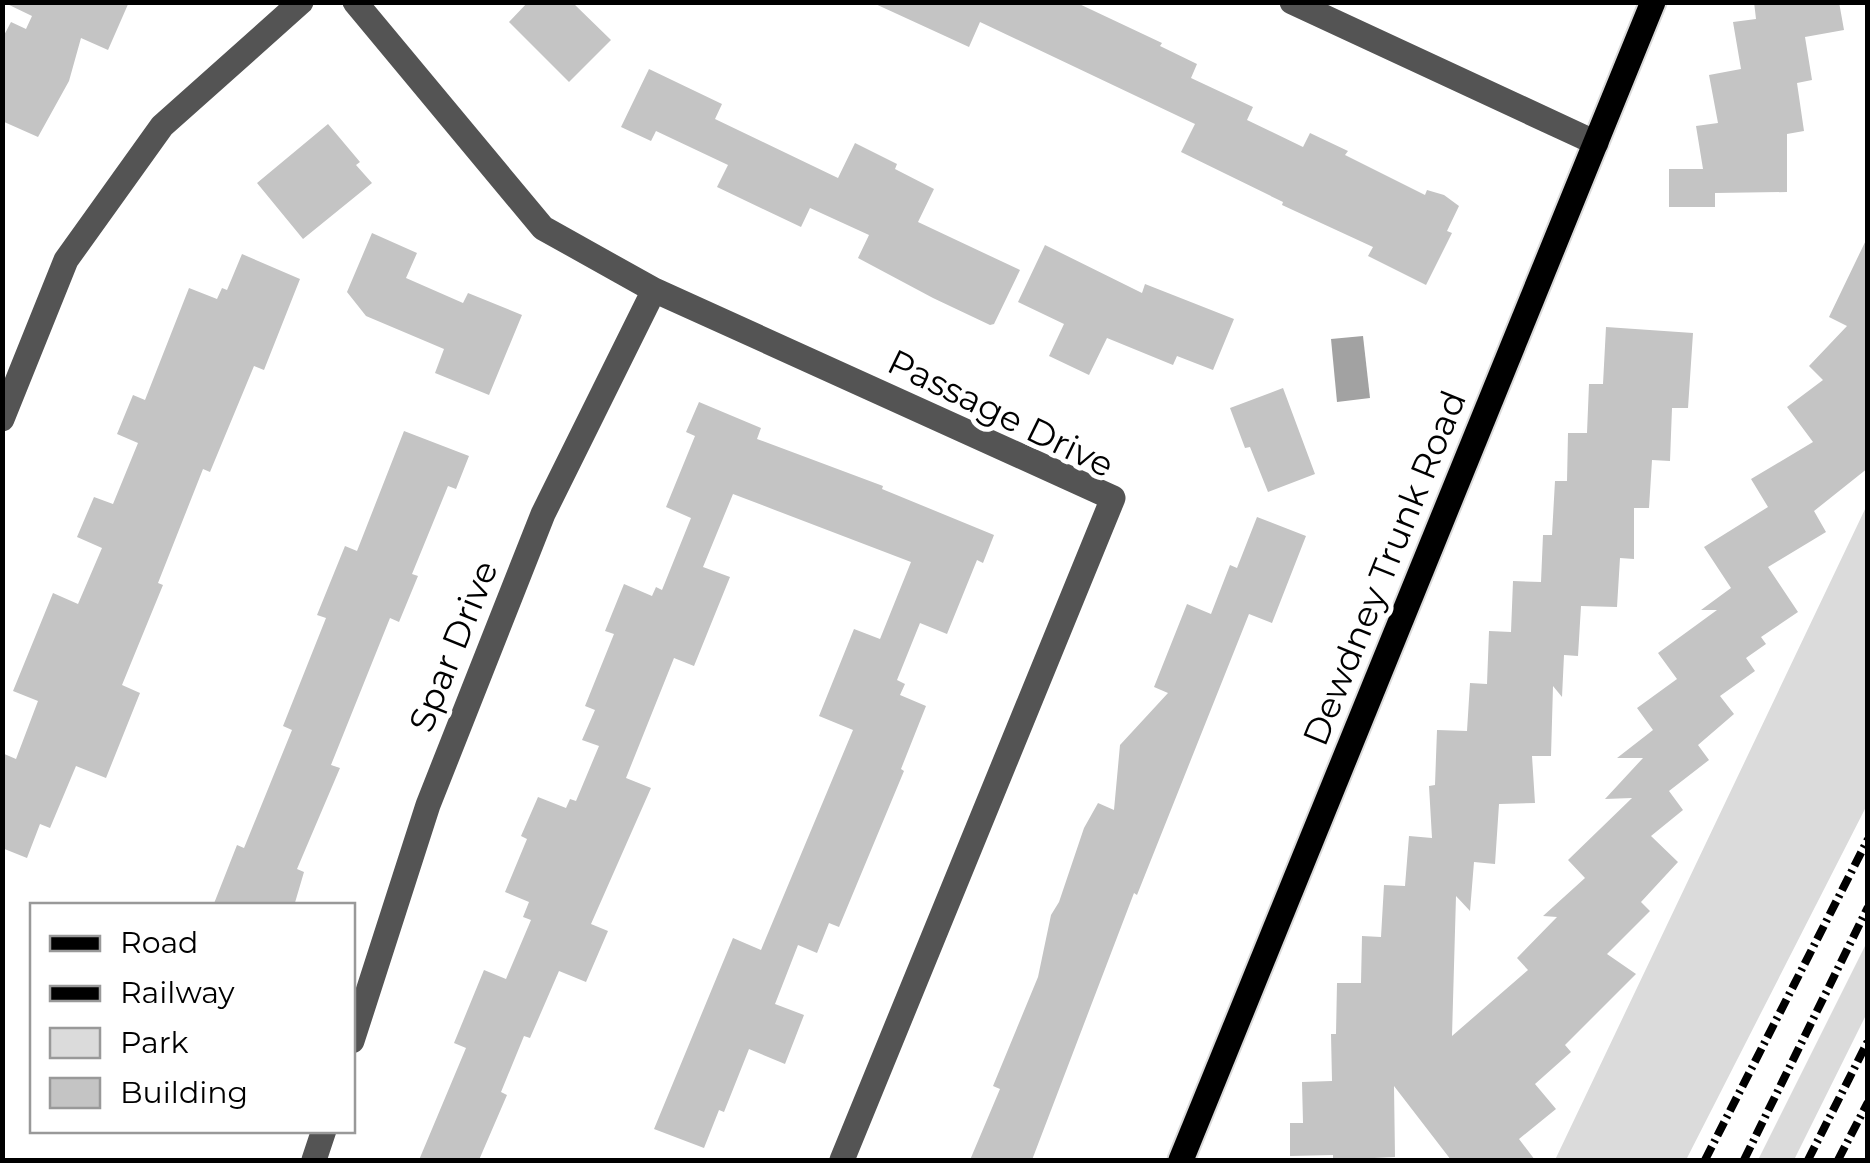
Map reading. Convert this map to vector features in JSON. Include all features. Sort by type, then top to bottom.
[{"type":"main road","name":"Dewdney Trunk Road","points":[[1181,1160],[1654,2]]},
{"type":"street","points":[[2,420],[66,260],[76,245],[162,126],[301,2]]},
{"type":"street","name":"Passage Drive","points":[[355,2],[543,228],[654,290],[1113,498],[842,1160]]},
{"type":"street","points":[[1292,2],[1596,143]]},
{"type":"street","name":"Spar Drive","points":[[355,1032],[428,805],[542,514],[654,290]]},
{"type":"street","points":[[314,1160],[323,1133]]},
{"type":"green space","points":[[1867,505],[1867,805],[1686,1160],[1555,1160]]},
{"type":"green space","points":[[1867,942],[1867,1013],[1794,1160],[1758,1160]]},
{"type":"shaded area","points":[[1363,336],[1370,398],[1337,402],[1331,339]]},
{"type":"building","points":[[3,2],[129,2],[108,50],[81,38],[69,81],[38,137],[2,121],[2,39],[11,22],[26,29],[32,16]]},
{"type":"building","points":[[528,2],[572,2],[611,40],[569,82],[509,22]]},
{"type":"building","points":[[871,2],[1075,2],[1197,64],[1191,78],[1253,107],[1247,120],[1303,147],[1310,133],[1425,195],[1427,190],[1444,195],[1459,206],[1447,231],[1452,233],[1426,285],[1368,256],[1373,247],[1181,152],[1195,124],[980,22],[969,47]]},
{"type":"building","points":[[1754,2],[1839,2],[1844,30],[1805,37],[1812,80],[1797,83],[1804,131],[1787,134],[1787,192],[1715,193],[1715,207],[1669,207],[1669,169],[1703,169],[1696,126],[1718,123],[1709,75],[1741,69],[1733,22],[1756,19]]},
{"type":"building","points":[[649,69],[722,104],[715,119],[838,178],[855,143],[934,189],[918,222],[1020,270],[994,324],[933,298],[858,258],[869,235],[810,208],[801,227],[717,187],[728,165],[656,131],[651,141],[621,127]]},
{"type":"building","points":[[328,124],[372,183],[303,239],[257,183]]},
{"type":"building","points":[[372,233],[417,253],[406,278],[463,303],[468,293],[522,315],[489,395],[435,373],[444,349],[366,316],[347,292]]},
{"type":"building","points":[[1868,236],[1868,468],[1814,511],[1826,532],[1768,567],[1798,612],[1761,637],[1766,644],[1746,658],[1755,671],[1720,696],[1734,714],[1698,745],[1709,760],[1669,791],[1683,810],[1651,836],[1678,862],[1641,902],[1650,911],[1607,954],[1636,974],[1565,1045],[1571,1052],[1535,1084],[1556,1109],[1519,1139],[1535,1160],[1451,1160],[1394,1086],[1395,1157],[1333,1160],[1333,1155],[1290,1156],[1290,1123],[1303,1123],[1302,1082],[1332,1081],[1331,1034],[1336,1034],[1337,983],[1361,983],[1362,936],[1381,937],[1384,885],[1405,886],[1409,836],[1432,838],[1429,786],[1435,785],[1437,730],[1467,731],[1470,683],[1487,684],[1489,631],[1511,632],[1513,581],[1541,582],[1543,535],[1552,535],[1555,481],[1567,481],[1568,433],[1587,433],[1589,384],[1603,384],[1606,327],[1693,333],[1688,408],[1672,408],[1670,461],[1652,460],[1649,508],[1634,508],[1634,559],[1620,558],[1617,607],[1581,606],[1578,656],[1564,655],[1562,697],[1553,686],[1551,756],[1532,756],[1535,803],[1499,804],[1495,864],[1474,862],[1470,911],[1456,896],[1452,1036],[1528,970],[1517,958],[1557,917],[1543,916],[1585,878],[1568,860],[1632,798],[1605,799],[1643,758],[1617,758],[1653,730],[1637,708],[1677,679],[1658,653],[1717,610],[1701,610],[1731,588],[1704,547],[1768,507],[1751,479],[1813,442],[1787,407],[1823,380],[1809,366],[1847,326],[1829,317]]},
{"type":"building","points":[[1045,245],[1142,293],[1145,284],[1234,319],[1213,370],[1177,356],[1173,365],[1107,338],[1089,375],[1049,356],[1064,324],[1018,302]]},
{"type":"building","points":[[242,254],[300,279],[264,370],[254,366],[210,472],[203,469],[158,583],[163,585],[122,685],[140,693],[106,778],[76,766],[50,828],[40,824],[27,858],[2,848],[2,753],[16,759],[38,701],[13,691],[53,593],[78,604],[102,548],[77,537],[94,497],[113,504],[138,443],[117,434],[133,395],[145,400],[189,288],[217,299],[222,288],[227,290]]},
{"type":"building","points":[[1283,388],[1315,474],[1268,492],[1230,408]]},
{"type":"building","points":[[699,402],[761,428],[757,439],[883,486],[882,489],[994,535],[983,563],[977,560],[947,634],[920,623],[897,680],[905,684],[900,695],[926,706],[901,769],[904,771],[839,927],[829,923],[817,953],[798,945],[775,1004],[804,1015],[785,1064],[749,1049],[724,1112],[719,1110],[704,1148],[654,1129],[733,938],[761,950],[853,730],[819,716],[854,629],[880,639],[911,562],[733,494],[703,567],[730,577],[694,666],[674,658],[626,778],[651,788],[591,924],[608,931],[586,982],[559,971],[530,1038],[524,1036],[501,1092],[507,1095],[479,1160],[419,1160],[466,1048],[454,1043],[484,970],[506,979],[531,920],[523,917],[529,902],[505,892],[527,839],[521,836],[538,797],[566,808],[570,799],[576,801],[599,746],[582,740],[595,710],[585,706],[614,634],[605,631],[624,584],[652,596],[656,587],[662,590],[691,518],[666,507],[695,436],[686,432]]},
{"type":"building","points":[[404,431],[469,456],[456,489],[448,486],[412,574],[418,576],[399,622],[390,618],[331,765],[340,768],[297,869],[304,872],[295,903],[214,903],[237,845],[244,848],[292,730],[283,726],[326,618],[317,615],[345,546],[357,551]]},
{"type":"building","points":[[1257,517],[1306,536],[1272,623],[1249,614],[1137,895],[1134,893],[1032,1160],[970,1160],[1000,1089],[993,1086],[1038,977],[1051,915],[1084,828],[1098,803],[1114,810],[1120,745],[1168,693],[1154,687],[1187,604],[1211,614],[1230,565],[1237,568]]},
{"type":"railway","points":[[1705,1160],[1868,839]]},
{"type":"railway","points":[[1744,1160],[1868,907]]},
{"type":"railway","points":[[1808,1160],[1868,1041]]},
{"type":"railway","points":[[1838,1160],[1868,1102]]}]
